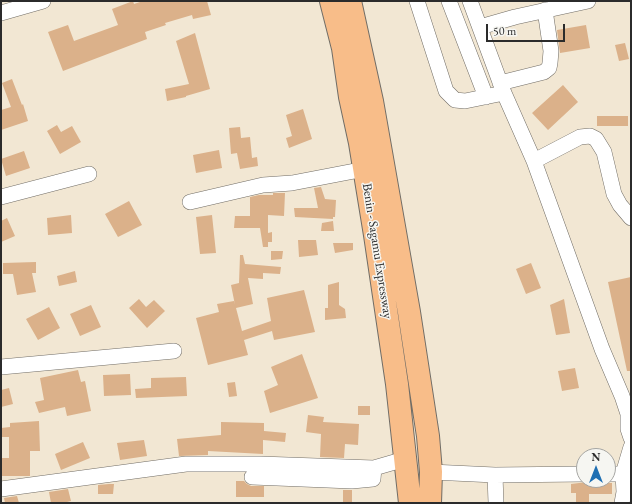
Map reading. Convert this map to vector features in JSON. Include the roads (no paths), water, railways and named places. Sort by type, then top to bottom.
[{"type":"highway","name":"Benin - Sagamu Expressway","points":[[331,1],[343,48],[350,97],[364,169],[397,384],[410,503]]},
{"type":"highway","points":[[350,1],[372,101],[409,312],[428,436],[431,472],[430,503]]},
{"type":"street","points":[[1,13],[43,1]]},
{"type":"street","points":[[417,1],[446,91],[455,100],[465,101],[486,97],[502,88],[544,72],[549,68],[551,51],[545,10]]},
{"type":"street","points":[[449,1],[486,97]]},
{"type":"street","points":[[470,1],[502,88],[534,161],[602,349],[627,395],[630,416],[628,429],[631,438]]},
{"type":"street","points":[[480,27],[515,17],[588,1]]},
{"type":"street","points":[[534,161],[580,137],[590,136],[596,139],[604,152],[614,194],[620,205],[631,218]]},
{"type":"street","points":[[190,202],[263,185],[292,183],[364,169]]},
{"type":"street","points":[[1,197],[89,174]]},
{"type":"street","points":[[1,367],[174,351]]},
{"type":"street","points":[[622,503],[624,492],[621,474],[631,447]]},
{"type":"street","points":[[1,489],[186,464],[260,464],[374,468],[405,459]]},
{"type":"street","points":[[252,477],[352,481],[373,479],[374,468]]},
{"type":"street","points":[[431,472],[495,475],[576,474]]},
{"type":"street","points":[[495,475],[496,503]]}]
